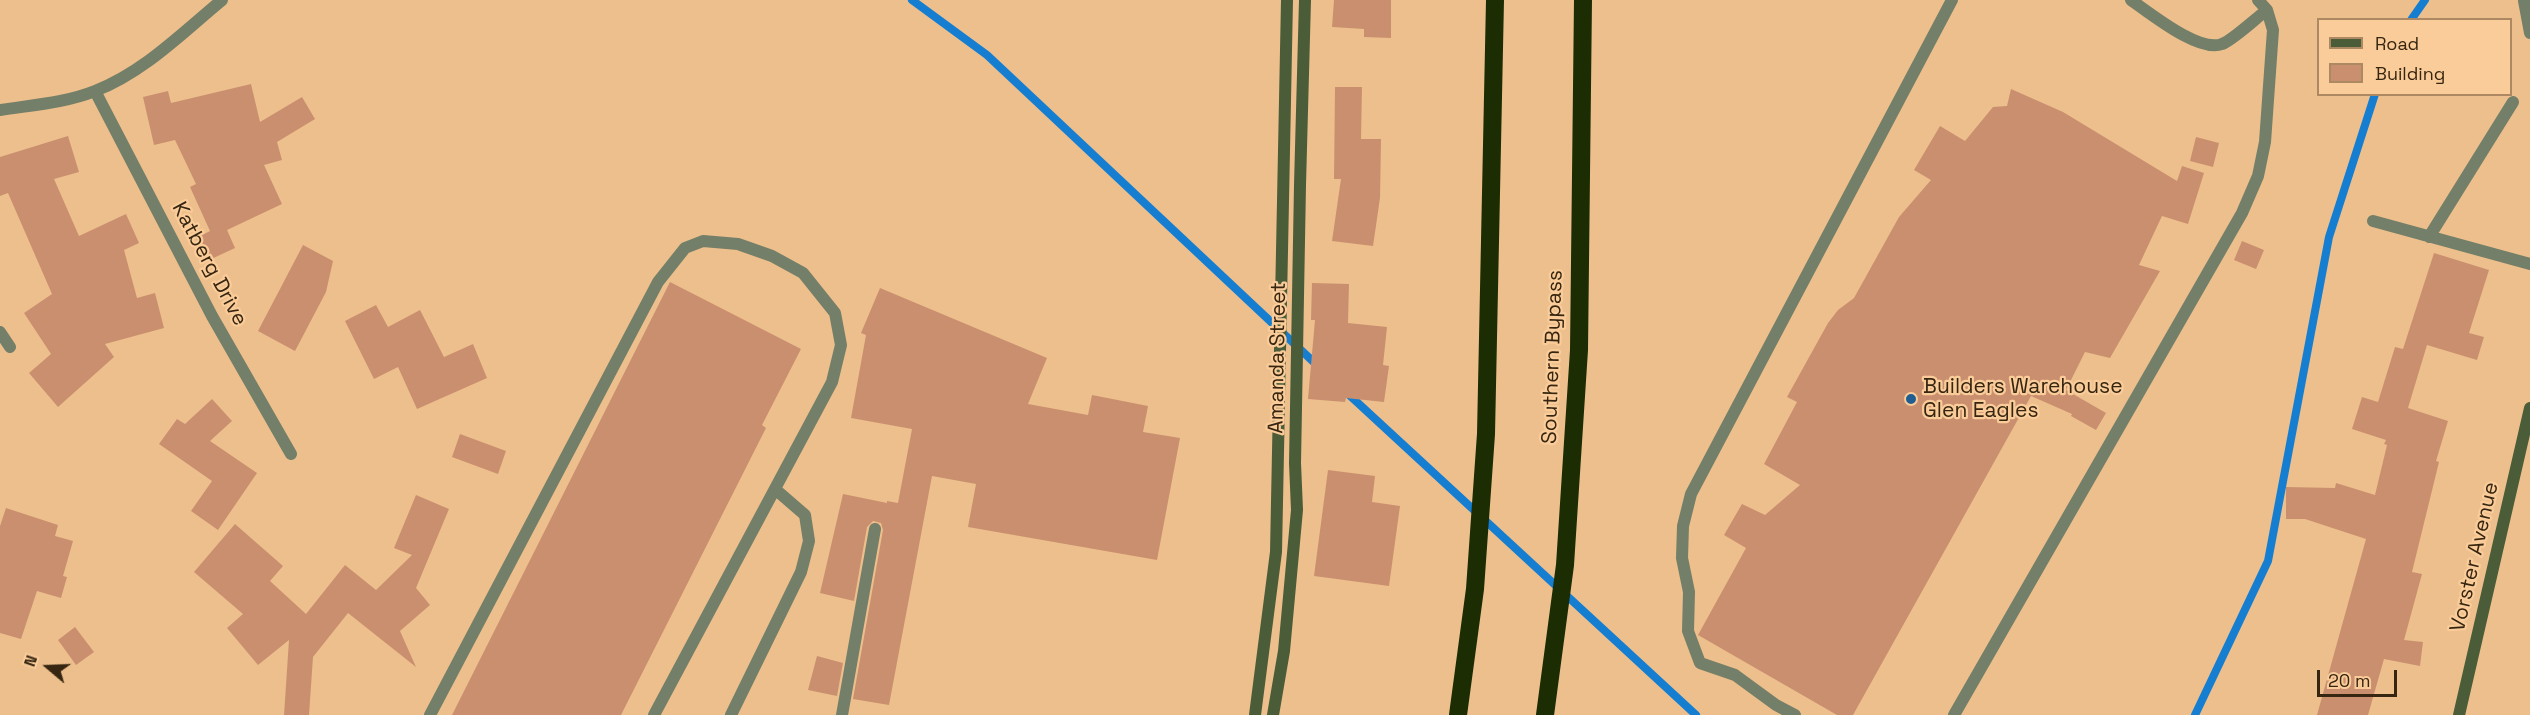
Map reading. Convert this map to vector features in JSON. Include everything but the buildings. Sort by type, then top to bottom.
[{"type":"highway","points":[[1458,715],[1475,589],[1486,435],[1495,0]]},
{"type":"highway","name":"Southern Bypass","points":[[1545,715],[1565,565],[1579,350],[1583,0]]},
{"type":"street","points":[[0,110],[58,101],[95,91],[141,67],[222,0]]},
{"type":"street","name":"Amanda Street","points":[[1255,715],[1276,552],[1287,0]]},
{"type":"street","name":"Amanda Street","points":[[1273,715],[1284,651],[1297,510],[1295,463],[1305,0]]},
{"type":"street","points":[[1795,715],[1776,705],[1736,675],[1700,663],[1688,631],[1689,592],[1682,558],[1683,526],[1691,494],[1952,0]]},
{"type":"street","points":[[2131,0],[2194,41],[2208,45],[2221,44],[2267,10]]},
{"type":"street","points":[[1954,715],[2242,213],[2258,176],[2265,142],[2273,30],[2267,10],[2258,0]]},
{"type":"street","points":[[2524,1],[2530,33]]},
{"type":"street","name":"Katberg Drive","points":[[95,91],[212,315],[291,454]]},
{"type":"street","points":[[2429,237],[2513,102]]},
{"type":"street","points":[[2373,221],[2530,264]]},
{"type":"street","points":[[430,715],[658,282],[685,248],[703,242],[738,244],[772,256],[803,273],[835,313],[841,345],[832,382],[654,715]]},
{"type":"street","points":[[0,332],[10,347]]},
{"type":"street","name":"Vorster Avenue","points":[[2458,715],[2530,408]]},
{"type":"street","points":[[731,715],[801,572],[809,541],[805,515],[775,489]]},
{"type":"street","points":[[842,715],[875,529]]},
{"type":"waterway","points":[[912,0],[987,55],[1319,367]]},
{"type":"waterway","points":[[2412,18],[2425,0]]},
{"type":"waterway","points":[[2195,715],[2268,561],[2329,237],[2374,96]]},
{"type":"waterway","points":[[1346,392],[1696,715]]},
{"type":"place","name":"Builders Warehouse Glen Eagles","points":[[1911,399]]}]
